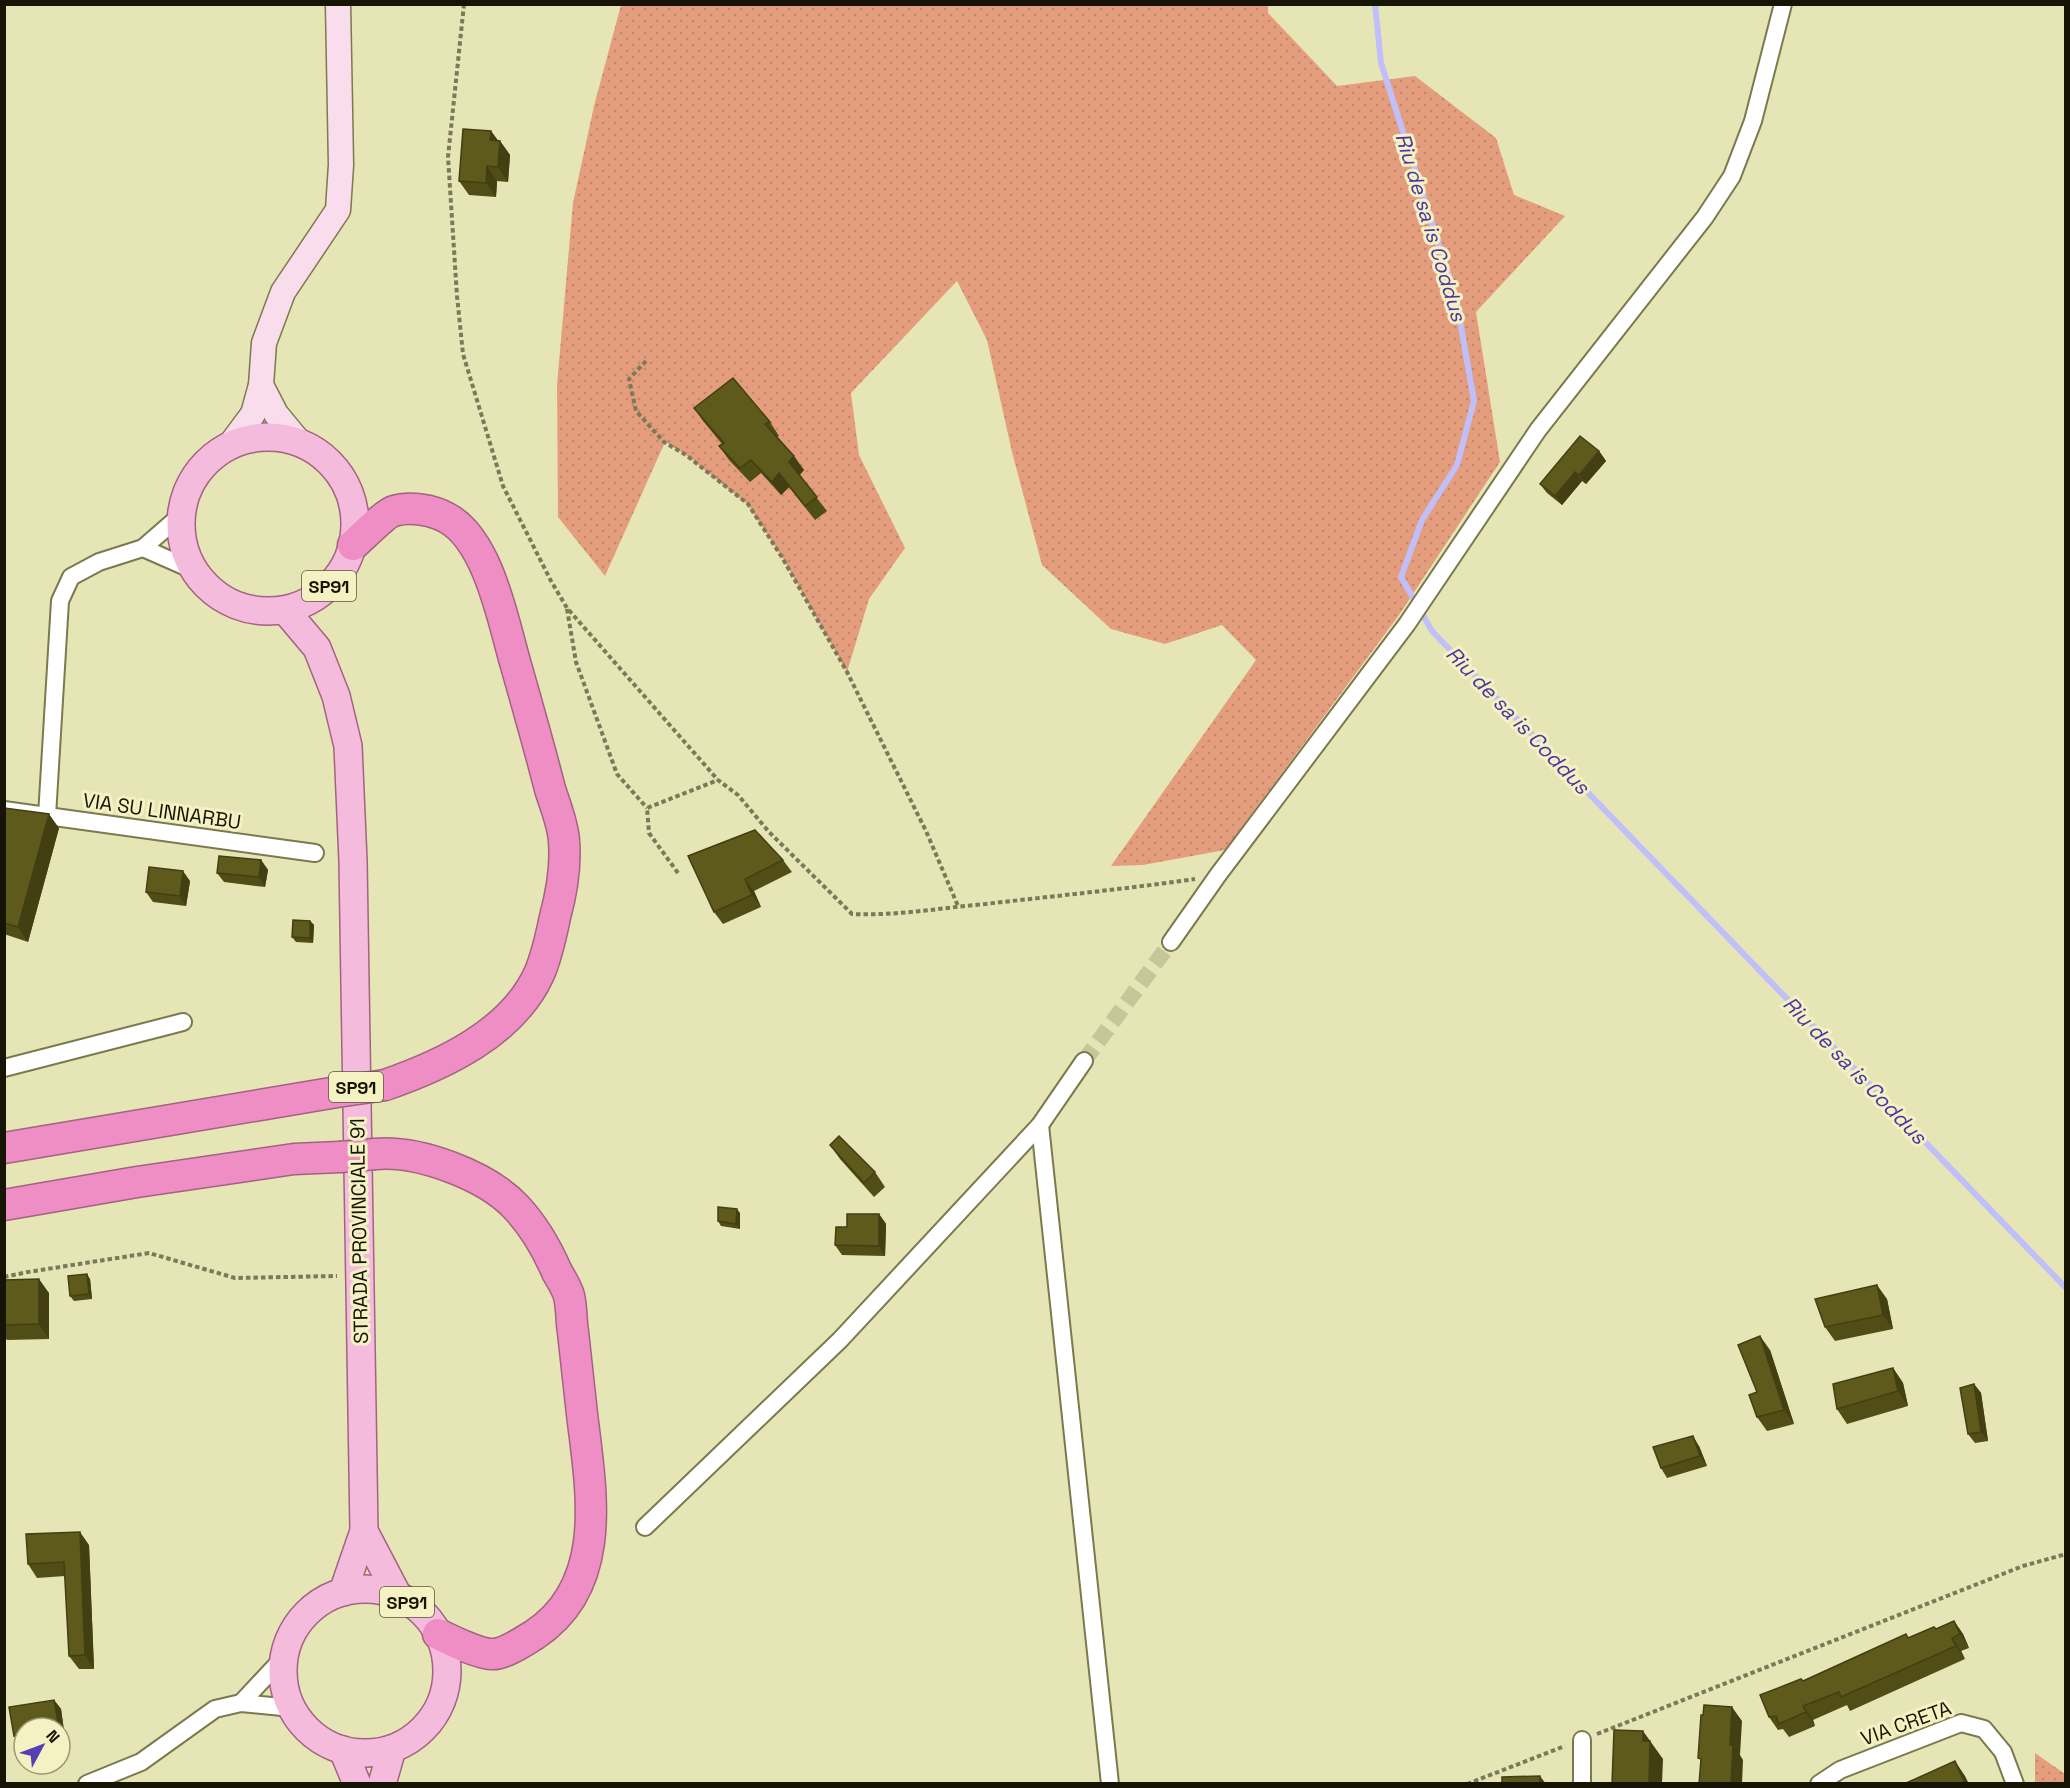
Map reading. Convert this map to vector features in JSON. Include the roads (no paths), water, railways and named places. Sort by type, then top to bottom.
[{"type":"highway","points":[[4,1148],[393,1082],[462,1052],[490,1033],[520,1003],[539,975],[561,894],[564,841],[503,618],[480,552],[466,534],[449,519],[433,512],[415,510],[393,511],[353,546]]},
{"type":"highway","points":[[4,1205],[137,1182],[294,1159],[375,1154],[408,1155],[438,1163],[469,1175],[493,1188],[515,1206],[551,1258],[569,1296],[590,1493],[587,1559],[579,1584],[564,1608],[537,1633],[511,1648],[493,1654],[459,1644],[438,1634]]},
{"type":"main road","name":"SP91","points":[[276,437],[300,443],[320,454],[337,471],[349,491],[355,518],[353,546],[342,571],[324,592],[306,604],[285,610],[259,611],[233,605],[210,590],[193,570],[183,545],[181,515],[189,487],[206,462],[230,445],[253,438],[276,437]]},
{"type":"main road","name":"STRADA PROVINCIALE 91","points":[[317,648],[324,592]]},
{"type":"main road","name":"STRADA PROVINCIALE 91","points":[[285,610],[317,648],[336,696],[348,746],[353,861],[364,1531],[343,1592]]},
{"type":"main road","name":"STRADA PROVINCIALE 91","points":[[364,1531],[398,1596]]},
{"type":"main road","name":"SP91","points":[[361,1589],[398,1596],[421,1612],[438,1634],[446,1657],[447,1680],[441,1703],[429,1723],[412,1738],[392,1749],[376,1753],[343,1750],[322,1741],[304,1727],[292,1708],[284,1683],[284,1657],[291,1635],[304,1616],[321,1601],[343,1592],[361,1589]]},
{"type":"main road","points":[[382,1784],[392,1749]]},
{"type":"main road","points":[[343,1750],[357,1784]]},
{"type":"street","name":"SP91","points":[[230,445],[253,414],[261,385],[264,343],[283,292],[338,210],[341,165],[338,4]]},
{"type":"street","points":[[1171,942],[1218,875],[1413,616],[1538,430],[1705,217],[1732,176],[1753,121],[1783,4]]},
{"type":"street","name":"SP91","points":[[261,385],[276,414],[300,443]]},
{"type":"street","points":[[47,816],[60,601],[71,577],[99,562],[143,548],[181,515]]},
{"type":"street","points":[[143,548],[193,570]]},
{"type":"street","name":"VIA SU LINNARBU","points":[[4,810],[315,853]]},
{"type":"street","points":[[4,1068],[183,1022]]},
{"type":"street","points":[[645,1527],[840,1340],[1040,1125],[1084,1061]]},
{"type":"street","points":[[1040,1125],[1110,1784]]},
{"type":"street","points":[[241,1703],[284,1657]]},
{"type":"street","points":[[87,1784],[141,1762],[214,1709],[241,1703],[292,1708]]},
{"type":"street","name":"VIA CRETA","points":[[1819,1784],[1840,1770],[1961,1723],[1984,1729],[2003,1752],[2015,1784]]},
{"type":"street","points":[[1582,1740],[1582,1784]]},
{"type":"waterway","name":"Riu de sa is Coddus","points":[[1375,4],[1381,63],[1456,298],[1474,401],[1457,465],[1422,520],[1401,577],[1432,631],[2066,1288]]},
{"type":"tunnel","points":[[1084,1061],[1171,942]]}]
